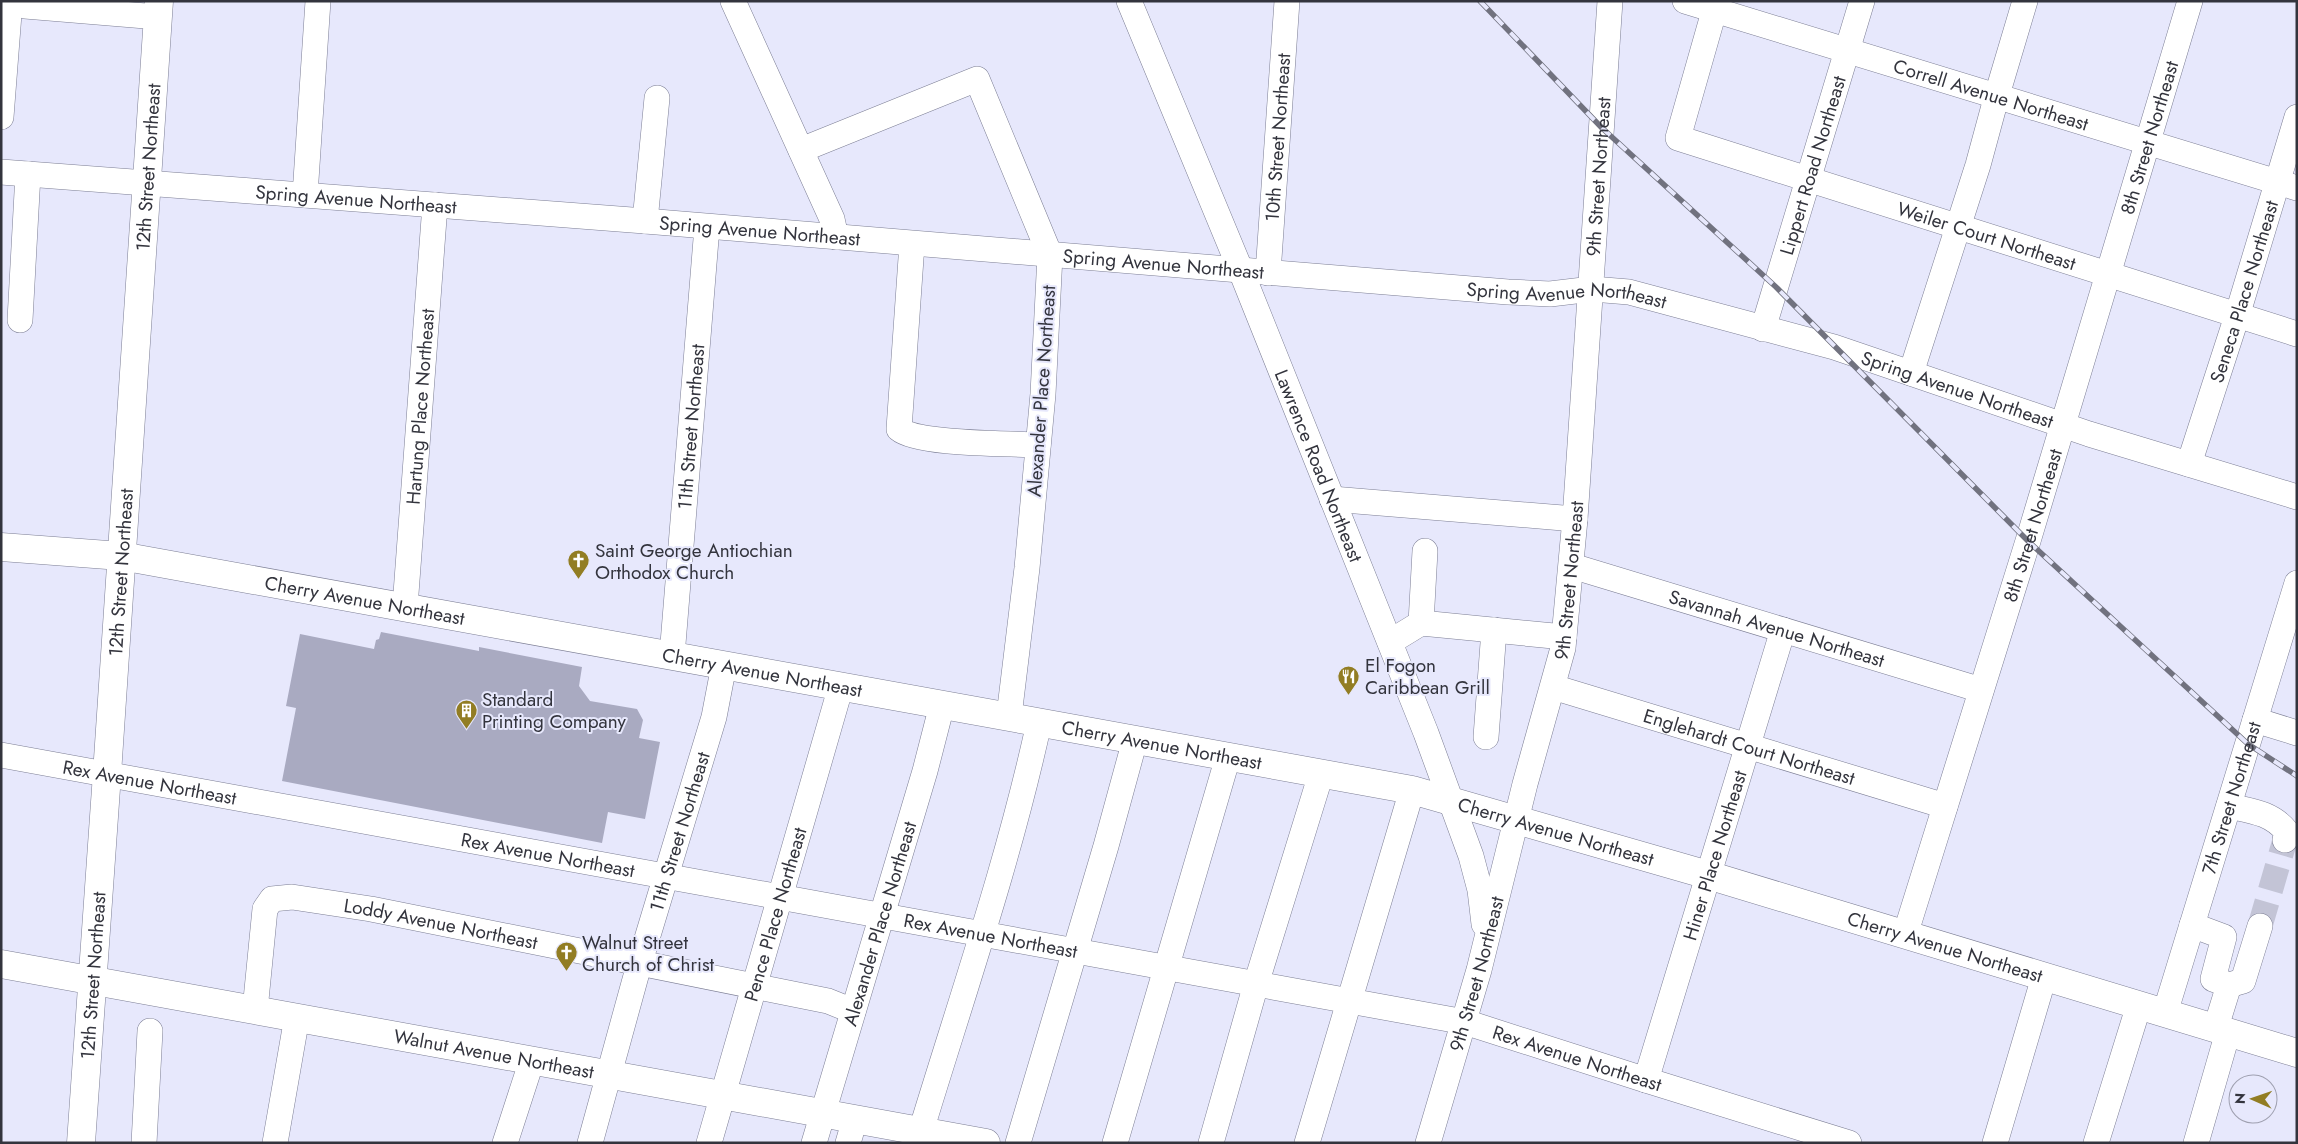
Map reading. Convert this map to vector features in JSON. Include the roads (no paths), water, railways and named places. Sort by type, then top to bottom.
[{"type":"main road","name":"12th Street Northeast","points":[[80,1143],[108,774],[158,9]]},
{"type":"main road","name":"Cherry Avenue Northeast","points":[[1,547],[121,556],[1412,790],[1905,934],[2297,1053]]},
{"type":"main road","name":"Walnut Avenue Northeast","points":[[1,964],[93,979],[823,1113],[851,1131],[936,1136],[986,1143]]},
{"type":"street","points":[[305,195],[318,1]]},
{"type":"street","points":[[733,1],[802,150],[832,220],[836,237]]},
{"type":"street","name":"Lawrence Road Northeast","points":[[1129,1],[1241,271],[1390,642],[1451,801],[1480,890],[1486,939]]},
{"type":"street","name":"10th Street Northeast","points":[[1268,273],[1287,1]]},
{"type":"street","name":"9th Street Northeast","points":[[1428,1143],[1465,1022],[1516,820],[1554,687],[1564,637],[1576,519],[1610,1]]},
{"type":"street","name":"Correll Avenue Northeast","points":[[1686,1],[1716,6],[1848,50],[2287,185]]},
{"type":"street","name":"Lippert Road Northeast","points":[[1763,329],[1862,1]]},
{"type":"street","points":[[1911,373],[1978,166],[2025,1]]},
{"type":"street","name":"8th Street Northeast","points":[[1905,934],[2190,1]]},
{"type":"street","points":[[1,117],[17,4],[158,9]]},
{"type":"street","name":"Weiler Court Northeast","points":[[1716,6],[1678,138],[1808,181],[2297,334]]},
{"type":"street","name":"Alexander Place Northeast","points":[[802,150],[977,79],[1050,255],[1038,445],[1027,568],[1009,716]]},
{"type":"street","points":[[645,221],[657,98]]},
{"type":"street","name":"Seneca Place Northeast","points":[[2189,464],[2237,316],[2287,185],[2297,117]]},
{"type":"street","name":"Spring Avenue Northeast","points":[[1,172],[645,221],[1508,292],[1550,294],[1592,290],[1630,292],[1834,347],[2062,425],[2297,498]]},
{"type":"street","points":[[20,320],[28,174]]},
{"type":"street","name":"Hartung Place Northeast","points":[[405,607],[435,205]]},
{"type":"street","name":"11th Street Northeast","points":[[672,656],[708,227]]},
{"type":"street","points":[[912,244],[899,429],[904,434],[926,438],[1038,445]]},
{"type":"street","points":[[1332,499],[1576,519]]},
{"type":"street","points":[[1420,623],[1425,551]]},
{"type":"street","name":"Savannah Avenue Northeast","points":[[1572,566],[1980,690]]},
{"type":"street","name":"7th Street Northeast","points":[[2165,1013],[2297,583]]},
{"type":"street","points":[[1390,642],[1420,623],[1564,637]]},
{"type":"street","points":[[1486,737],[1494,630]]},
{"type":"street","name":"Hiner Place Northeast","points":[[1646,1080],[1783,630]]},
{"type":"street","name":"11th Street Northeast","points":[[590,1143],[639,965],[714,717],[724,665]]},
{"type":"street","name":"Pence Place Northeast","points":[[708,1143],[724,1095],[753,987],[842,686]]},
{"type":"street","name":"Englehardt Court Northeast","points":[[1554,687],[1945,806]]},
{"type":"street","name":"Alexander Place Northeast","points":[[814,1143],[880,916],[925,771],[942,705]]},
{"type":"street","points":[[2255,720],[2297,733]]},
{"type":"street","points":[[936,1136],[981,934],[1028,775],[1039,723]]},
{"type":"street","points":[[1018,1143],[1135,740]]},
{"type":"street","name":"Rex Avenue Northeast","points":[[1,755],[1465,1022],[1850,1143]]},
{"type":"street","points":[[1115,1143],[1228,757]]},
{"type":"street","points":[[1211,1143],[1256,984],[1321,774]]},
{"type":"street","points":[[1307,1143],[1412,790]]},
{"type":"street","points":[[2229,806],[2267,814],[2279,822],[2287,832],[2285,840]]},
{"type":"street","name":"Loddy Avenue Northeast","points":[[254,1010],[265,909],[272,899],[292,896],[371,909],[639,965],[828,1001],[853,1011]]},
{"type":"street","points":[[2192,925],[2224,937],[2221,982],[2222,1030],[2196,1143]]},
{"type":"street","points":[[2178,970],[2221,982],[2243,981],[2260,926]]},
{"type":"street","points":[[1995,1143],[2044,976]]},
{"type":"street","points":[[2096,1143],[2139,1005]]},
{"type":"street","points":[[275,1143],[297,1017]]},
{"type":"street","points":[[144,1143],[150,1031]]},
{"type":"street","points":[[505,1143],[532,1060]]},
{"type":"tunnel","points":[[2260,926],[2285,840]]},
{"type":"railway","points":[[1480,1],[1602,128],[1776,287],[2028,541],[2248,744],[2297,776]]},
{"type":"place","name":"Saint George Antiochian Orthodox Church","points":[[579,580]]},
{"type":"place","name":"El Fogon Caribbean Grill","points":[[1349,695]]},
{"type":"place","name":"Standard Printing Company","points":[[466,729]]},
{"type":"place","name":"Walnut Street Church of Christ","points":[[566,972]]}]
